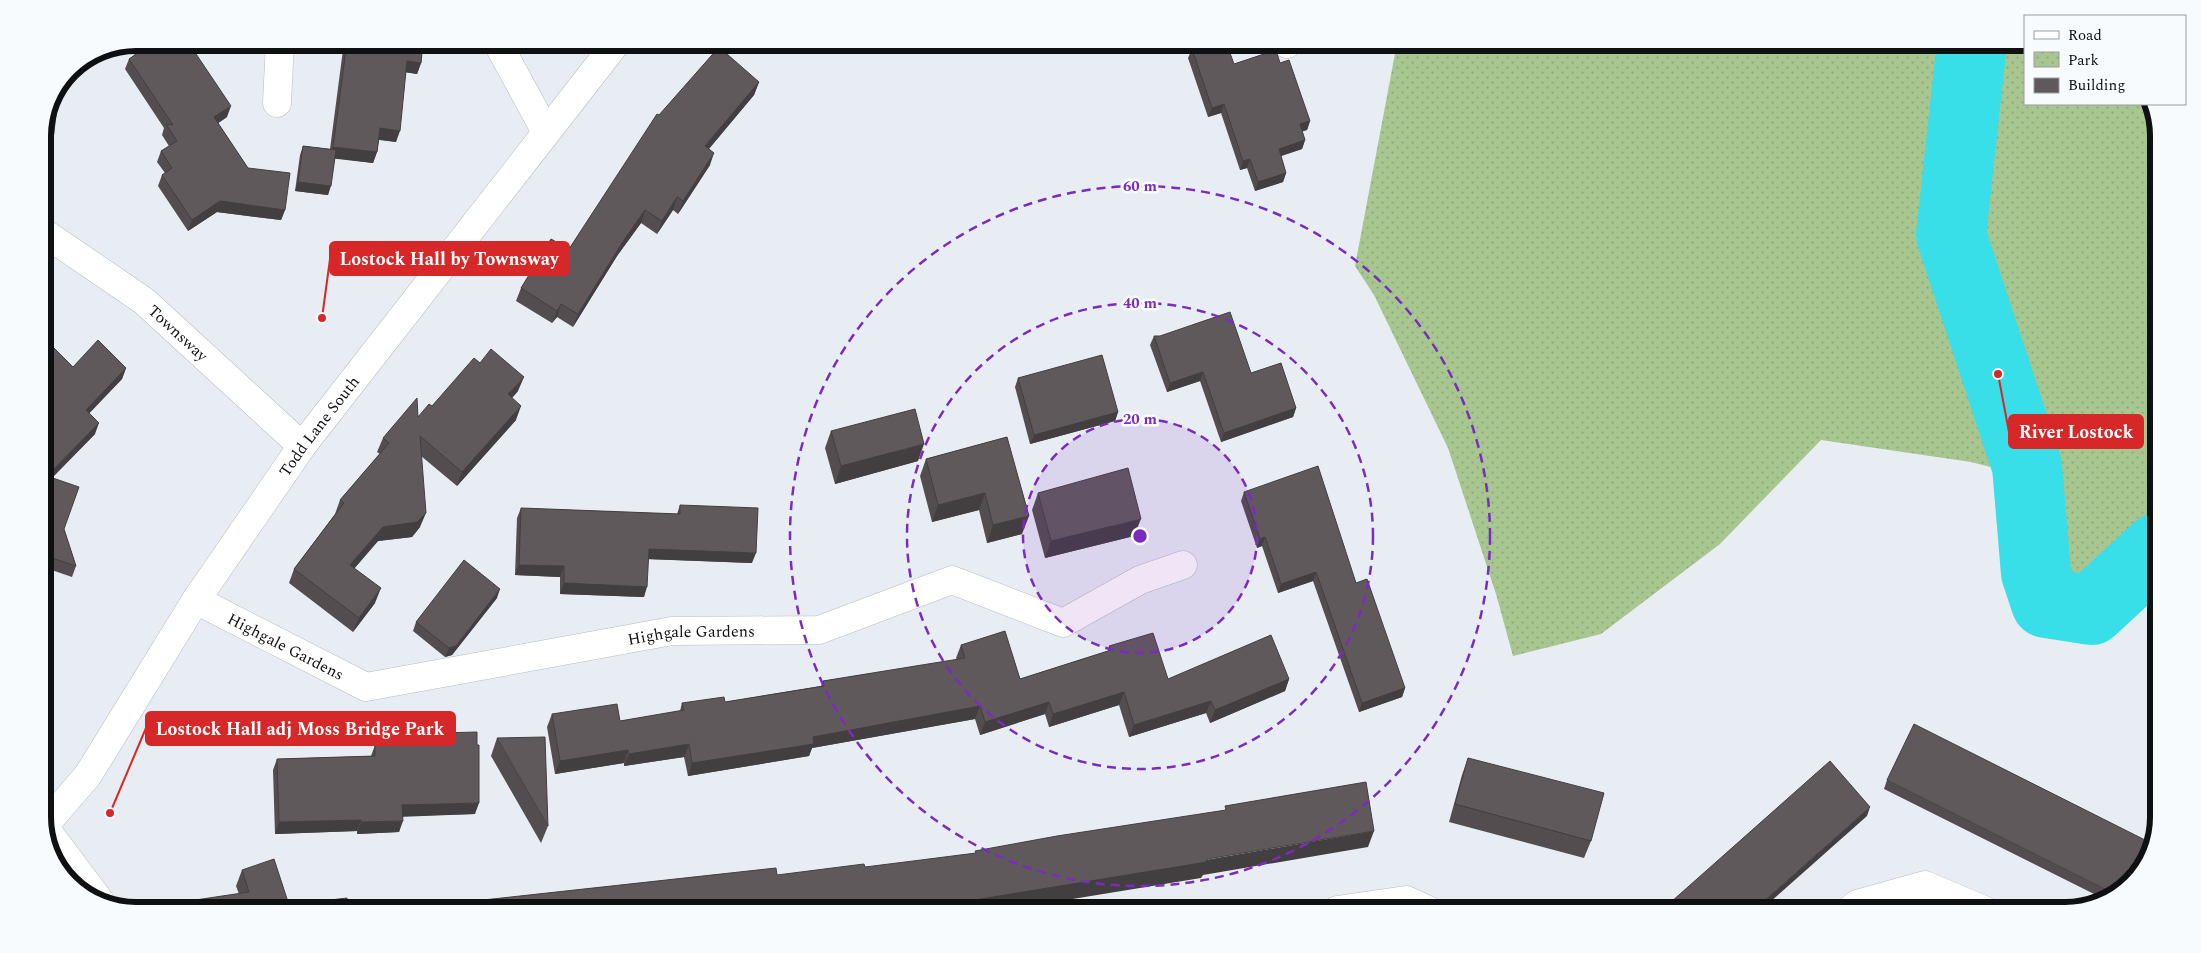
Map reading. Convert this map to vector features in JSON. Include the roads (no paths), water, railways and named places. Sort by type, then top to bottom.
[{"type":"street","points":[[277,102],[280,51]]},
{"type":"street","points":[[502,51],[546,132]]},
{"type":"street","name":"Todd Lane South","points":[[51,819],[88,775],[196,600],[302,446],[610,51]]},
{"type":"street","name":"Townsway","points":[[51,237],[144,301],[302,446]]},
{"type":"street","name":"Highgale Gardens","points":[[196,600],[366,687],[672,631],[819,630],[952,580],[1063,623],[1140,580],[1182,565]]},
{"type":"street","points":[[56,842],[89,887]]},
{"type":"street","points":[[1864,902],[1925,885],[1965,902]]},
{"type":"street","points":[[1392,902],[1406,900],[1410,902]]},
{"type":"waterway","points":[[1971,51],[1951,235],[2027,466],[2036,573],[2046,603],[2091,610],[2150,555]]},
{"type":"place","name":"Lostock Hall by Townsway","points":[[322,318]]},
{"type":"place","name":"River Lostock","points":[[1998,374]]},
{"type":"place","name":"Lostock Hall adj Moss Bridge Park","points":[[110,813]]}]
